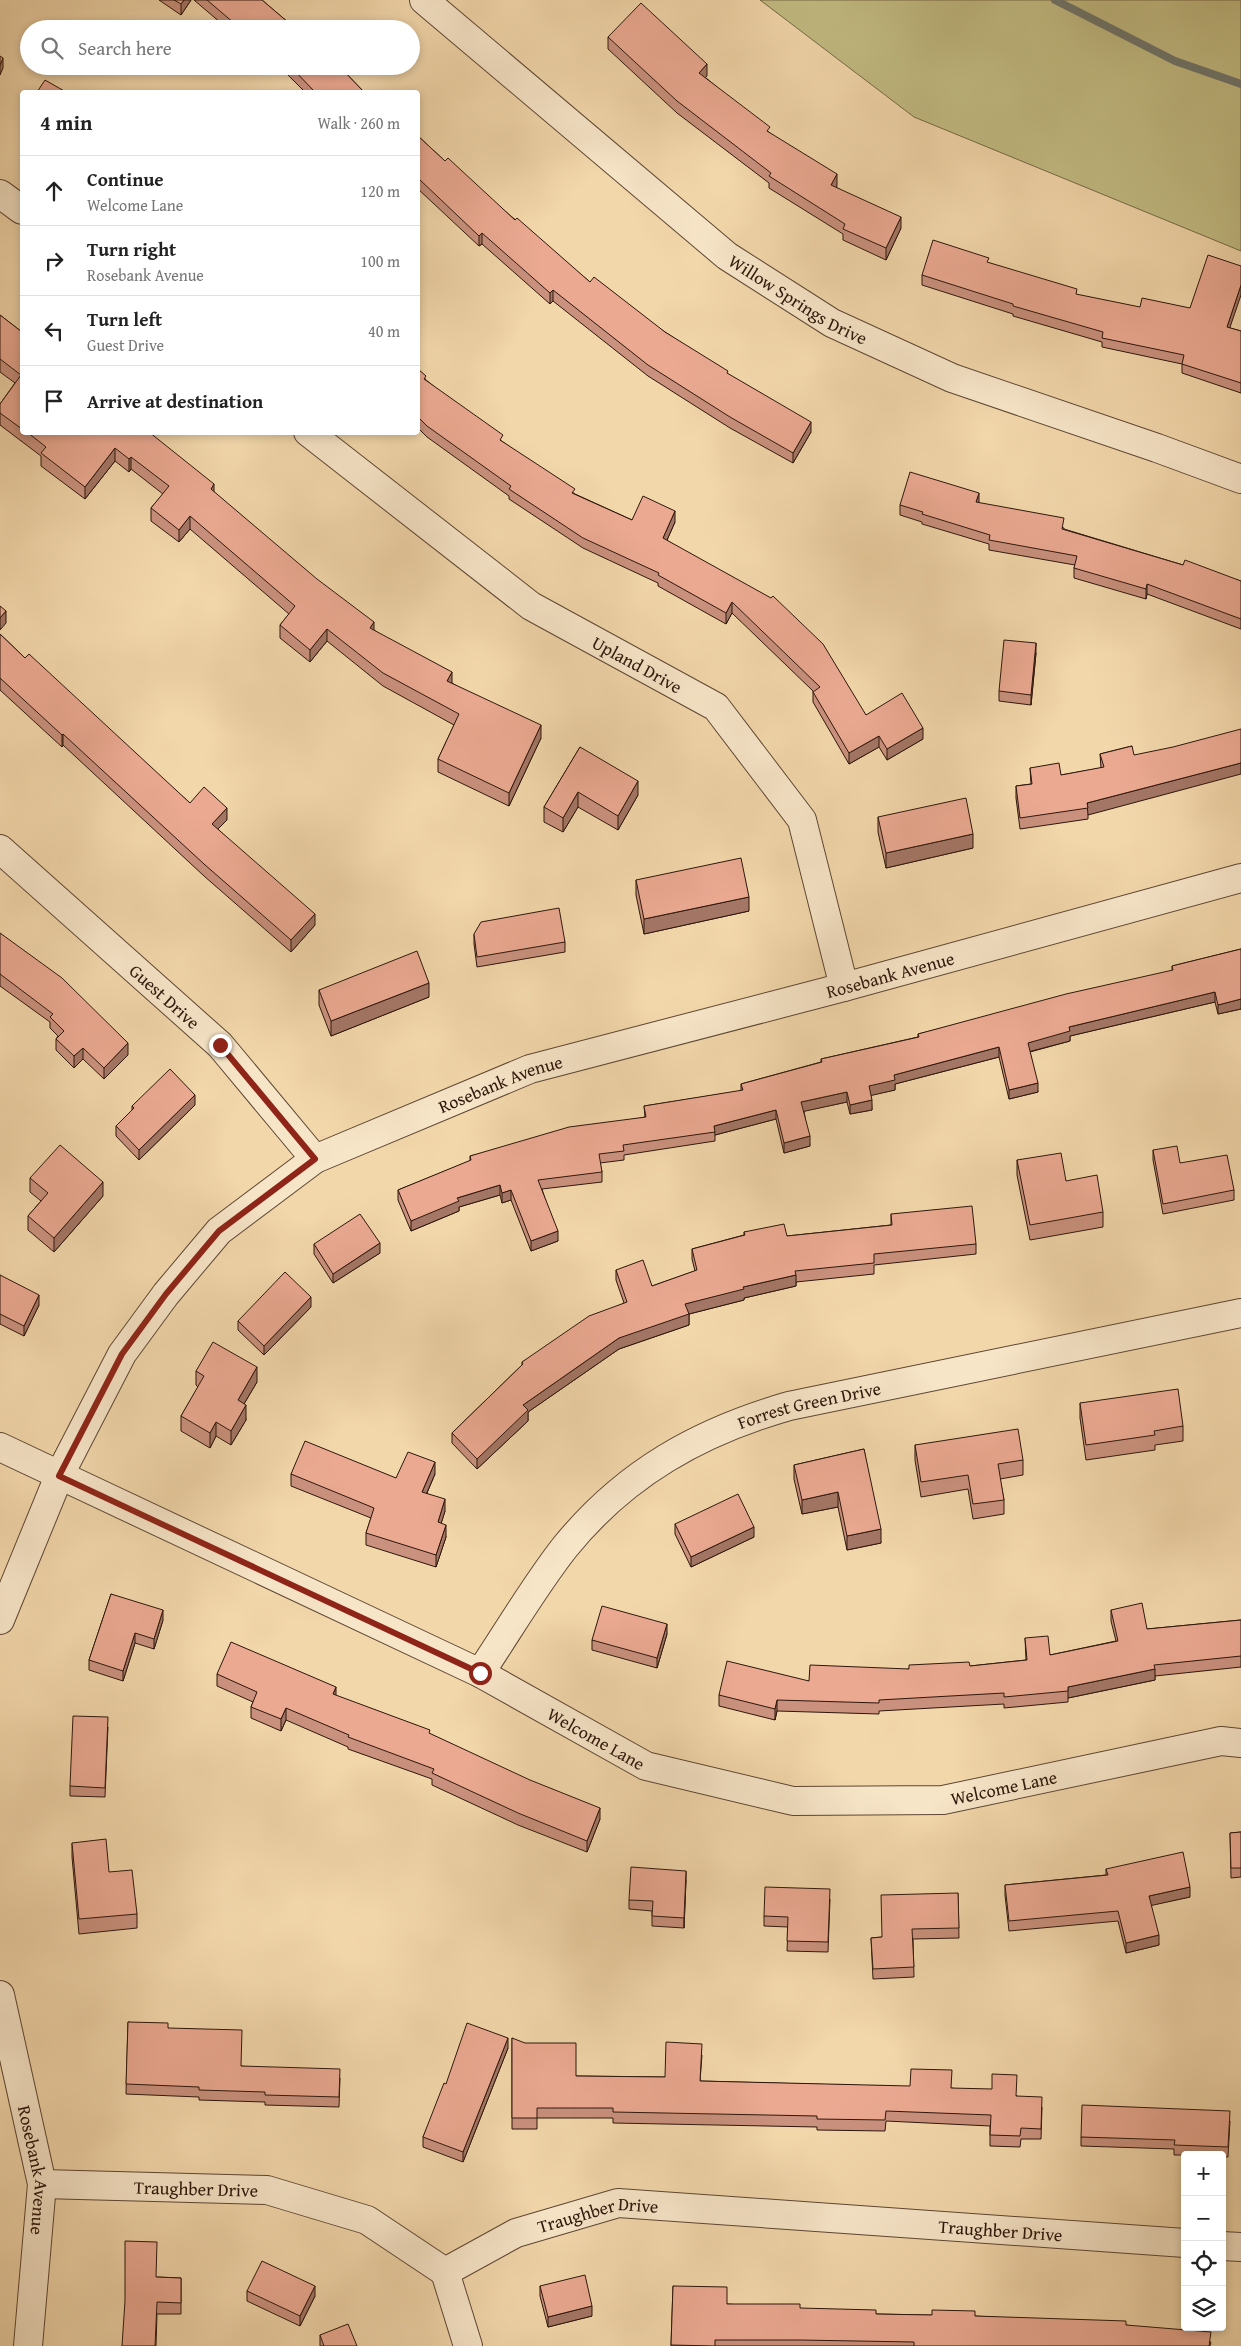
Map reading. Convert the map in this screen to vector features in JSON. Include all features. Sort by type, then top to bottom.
[{"type":"street","name":"Willow Springs Drive","points":[[424,0],[727,256],[832,323],[952,378],[1157,448],[1241,479]]},
{"type":"street","points":[[0,194],[20,209]]},
{"type":"street","name":"Upland Drive","points":[[312,435],[531,606],[716,707],[802,820],[844,987]]},
{"type":"street","name":"Guest Drive","points":[[0,849],[220,1045],[315,1159]]},
{"type":"street","name":"Rosebank Avenue","points":[[0,1620],[59,1476],[122,1354],[166,1294],[219,1231],[315,1159],[530,1069],[844,987],[1241,878]]},
{"type":"street","name":"Forrest Green Drive","points":[[480,1673],[565,1548],[595,1514],[628,1485],[665,1458],[704,1436],[746,1418],[789,1406],[1241,1313]]},
{"type":"street","name":"Welcome Lane","points":[[0,1447],[480,1673],[646,1766],[792,1801],[944,1800],[1221,1741],[1241,1744]]},
{"type":"street","name":"Rosebank Avenue","points":[[0,1995],[42,2184],[28,2346]]},
{"type":"street","name":"Traughber Drive","points":[[42,2184],[267,2190],[367,2220],[445,2272],[516,2233],[618,2203],[1181,2244]]},
{"type":"street","points":[[1226,2246],[1241,2248]]},
{"type":"street","points":[[445,2272],[468,2346]]},
{"type":"shaded area","points":[[760,0],[1241,0],[1241,251],[914,117]]},
{"type":"building","points":[[174,0],[184,0],[181,4]]},
{"type":"building","points":[[207,0],[262,0],[285,20],[230,20]]},
{"type":"building","points":[[641,3],[707,64],[699,73],[770,127],[767,131],[837,174],[831,185],[901,217],[886,248],[843,229],[845,224],[769,176],[771,173],[677,101],[608,37]]},
{"type":"building","points":[[299,75],[348,75],[362,90],[313,90]]},
{"type":"building","points":[[45,80],[62,90],[38,90]]},
{"type":"building","points":[[420,138],[445,161],[448,158],[515,220],[517,218],[590,282],[594,277],[665,332],[728,371],[727,373],[811,422],[793,453],[730,417],[648,365],[553,290],[550,293],[482,233],[479,236],[420,180]]},
{"type":"building","points":[[933,240],[989,258],[987,262],[1077,289],[1076,294],[1140,307],[1142,298],[1190,308],[1208,255],[1241,266],[1241,285],[1227,327],[1241,331],[1241,383],[1182,364],[1184,355],[1102,338],[1103,332],[1013,306],[1013,304],[922,275]]},
{"type":"building","points":[[0,315],[20,330],[20,374],[0,359]]},
{"type":"building","points":[[420,371],[426,376],[424,379],[503,435],[500,440],[575,489],[572,493],[632,520],[643,496],[675,511],[663,538],[771,598],[773,596],[823,644],[866,715],[902,693],[923,728],[887,749],[879,736],[849,753],[813,692],[820,687],[732,602],[726,613],[658,575],[659,573],[583,538],[509,489],[511,486],[420,419]]},
{"type":"building","points":[[20,376],[20,428],[0,413],[0,404]]},
{"type":"building","points":[[31,435],[153,435],[214,484],[211,489],[317,579],[374,622],[370,628],[452,672],[447,681],[541,725],[509,793],[438,759],[459,714],[383,673],[327,629],[310,650],[280,625],[295,606],[190,516],[179,530],[151,508],[169,486],[131,457],[129,459],[115,448],[85,487],[41,453],[46,447]]},
{"type":"building","points":[[910,472],[979,493],[976,502],[1064,518],[1062,529],[1183,565],[1185,560],[1241,581],[1241,619],[1147,584],[1146,589],[1074,568],[1077,556],[989,540],[990,535],[922,514],[923,512],[900,505]]},
{"type":"building","points":[[0,606],[6,611],[0,618]]},
{"type":"building","points":[[0,634],[25,658],[29,654],[190,803],[204,787],[227,808],[212,824],[315,914],[291,940],[204,864],[0,678]]},
{"type":"building","points":[[1004,640],[1036,643],[1031,695],[999,691]]},
{"type":"building","points":[[1241,729],[1241,763],[1087,803],[1088,808],[1020,818],[1016,786],[1032,784],[1030,768],[1059,763],[1061,775],[1104,767],[1100,754],[1132,746],[1134,755]]},
{"type":"building","points":[[580,747],[638,781],[618,816],[578,792],[563,818],[544,807]]},
{"type":"building","points":[[966,798],[973,834],[886,853],[878,817]]},
{"type":"building","points":[[741,858],[749,897],[644,919],[636,880]]},
{"type":"building","points":[[559,908],[565,942],[477,957],[474,934],[481,922]]},
{"type":"building","points":[[0,933],[62,978],[128,1043],[104,1068],[83,1048],[74,1056],[56,1039],[64,1031],[50,1017],[53,1014],[0,974]]},
{"type":"building","points":[[1241,949],[1241,999],[1218,1005],[1215,992],[1069,1027],[1070,1031],[1028,1043],[1038,1083],[1009,1090],[999,1047],[894,1075],[895,1080],[869,1086],[872,1100],[850,1105],[847,1092],[801,1102],[810,1136],[784,1143],[776,1110],[714,1126],[715,1132],[623,1145],[624,1151],[599,1154],[602,1172],[538,1180],[558,1231],[531,1241],[511,1190],[502,1193],[500,1185],[457,1198],[459,1201],[411,1221],[398,1190],[471,1160],[470,1156],[569,1127],[646,1117],[644,1106],[743,1090],[741,1084],[822,1062],[821,1059],[919,1037],[918,1034],[1066,994],[1173,970],[1172,966]]},
{"type":"building","points":[[417,951],[429,983],[331,1021],[319,990]]},
{"type":"building","points":[[170,1069],[195,1095],[139,1150],[116,1126],[134,1108],[132,1106]]},
{"type":"building","points":[[60,1145],[103,1182],[54,1238],[28,1216],[48,1193],[30,1178]]},
{"type":"building","points":[[1177,1146],[1180,1163],[1227,1155],[1234,1190],[1163,1204],[1153,1150]]},
{"type":"building","points":[[1061,1153],[1066,1181],[1097,1175],[1103,1212],[1030,1225],[1017,1160]]},
{"type":"building","points":[[972,1206],[976,1244],[874,1254],[874,1263],[795,1271],[796,1275],[743,1287],[744,1289],[685,1304],[689,1314],[619,1338],[523,1405],[528,1410],[477,1459],[452,1433],[523,1364],[522,1362],[589,1316],[627,1302],[616,1270],[643,1260],[652,1286],[697,1270],[692,1249],[745,1235],[744,1232],[784,1224],[787,1236],[892,1225],[891,1214]]},
{"type":"building","points":[[360,1214],[380,1243],[333,1274],[314,1244]]},
{"type":"building","points":[[285,1272],[311,1297],[264,1346],[238,1321]]},
{"type":"building","points":[[0,1275],[39,1295],[24,1326],[0,1314]]},
{"type":"building","points":[[213,1342],[257,1367],[238,1400],[246,1405],[231,1431],[216,1422],[210,1433],[181,1416],[204,1376],[196,1371]]},
{"type":"building","points":[[1178,1389],[1183,1426],[1154,1431],[1155,1435],[1086,1445],[1080,1403]]},
{"type":"building","points":[[1018,1429],[1023,1460],[998,1464],[1004,1500],[973,1504],[968,1475],[921,1482],[915,1445]]},
{"type":"building","points":[[305,1441],[396,1478],[408,1452],[435,1462],[422,1492],[445,1499],[438,1522],[446,1525],[436,1555],[366,1533],[374,1508],[291,1474]]},
{"type":"building","points":[[864,1449],[881,1529],[847,1536],[838,1492],[802,1500],[794,1465]]},
{"type":"building","points":[[738,1494],[754,1527],[691,1557],[675,1524]]},
{"type":"building","points":[[111,1594],[163,1610],[154,1639],[135,1633],[123,1671],[89,1660]]},
{"type":"building","points":[[1142,1603],[1147,1629],[1241,1620],[1241,1656],[1154,1665],[1155,1669],[1068,1687],[1068,1691],[1004,1697],[1004,1693],[879,1700],[879,1703],[777,1700],[775,1709],[719,1695],[727,1661],[809,1681],[810,1665],[909,1669],[909,1665],[969,1662],[970,1666],[1027,1660],[1025,1638],[1048,1636],[1050,1655],[1118,1641],[1111,1610]]},
{"type":"building","points":[[602,1606],[667,1624],[657,1658],[592,1640]]},
{"type":"building","points":[[231,1642],[336,1687],[333,1694],[430,1730],[429,1733],[530,1780],[600,1808],[587,1841],[518,1813],[432,1773],[434,1769],[348,1737],[349,1735],[286,1708],[281,1719],[251,1707],[257,1692],[217,1674]]},
{"type":"building","points":[[73,1716],[108,1717],[105,1788],[70,1786]]},
{"type":"building","points":[[1241,1832],[1241,1868],[1231,1868],[1230,1833]]},
{"type":"building","points":[[106,1839],[109,1872],[132,1870],[137,1914],[79,1919],[72,1843]]},
{"type":"building","points":[[1183,1852],[1190,1887],[1149,1896],[1159,1935],[1126,1943],[1118,1911],[1009,1921],[1005,1885],[1108,1875],[1106,1869]]},
{"type":"building","points":[[631,1867],[686,1871],[684,1918],[652,1916],[653,1901],[629,1900]]},
{"type":"building","points":[[765,1887],[830,1889],[828,1942],[787,1941],[788,1917],[764,1916]]},
{"type":"building","points":[[958,1893],[959,1928],[912,1929],[914,1967],[873,1969],[871,1938],[882,1937],[881,1895]]},
{"type":"building","points":[[128,2022],[168,2023],[168,2028],[242,2030],[241,2066],[340,2069],[339,2097],[265,2095],[265,2092],[199,2090],[199,2087],[126,2084]]},
{"type":"building","points":[[467,2023],[508,2038],[463,2152],[423,2137],[444,2083],[446,2084]]},
{"type":"building","points":[[512,2038],[525,2043],[576,2043],[576,2076],[665,2077],[666,2042],[702,2044],[700,2081],[910,2086],[911,2069],[952,2070],[951,2088],[992,2089],[992,2074],[1017,2075],[1016,2096],[1042,2097],[1041,2129],[1021,2128],[1020,2136],[990,2135],[991,2115],[886,2111],[885,2120],[817,2119],[817,2116],[613,2112],[613,2108],[537,2108],[537,2118],[512,2118]]},
{"type":"building","points":[[1082,2105],[1230,2111],[1228,2147],[1174,2145],[1175,2140],[1081,2137]]},
{"type":"building","points":[[125,2241],[157,2242],[156,2277],[181,2278],[181,2303],[157,2302],[155,2346],[122,2346],[125,2301]]},
{"type":"building","points":[[262,2261],[315,2286],[300,2316],[247,2291]]},
{"type":"building","points":[[585,2275],[592,2306],[548,2317],[540,2286]]},
{"type":"building","points":[[673,2286],[727,2287],[727,2304],[800,2304],[800,2308],[876,2310],[876,2314],[932,2315],[932,2310],[975,2311],[975,2316],[1126,2321],[1126,2325],[1211,2332],[1209,2346],[914,2346],[914,2342],[800,2340],[715,2340],[715,2346],[671,2345]]},
{"type":"building","points":[[348,2324],[357,2346],[324,2346],[320,2335]]},
{"type":"waterway","points":[[1055,0],[1175,61],[1241,84]]},
{"type":"route","points":[[220,1045],[315,1159],[219,1231],[166,1294],[122,1354],[59,1476],[480,1673]]}]
